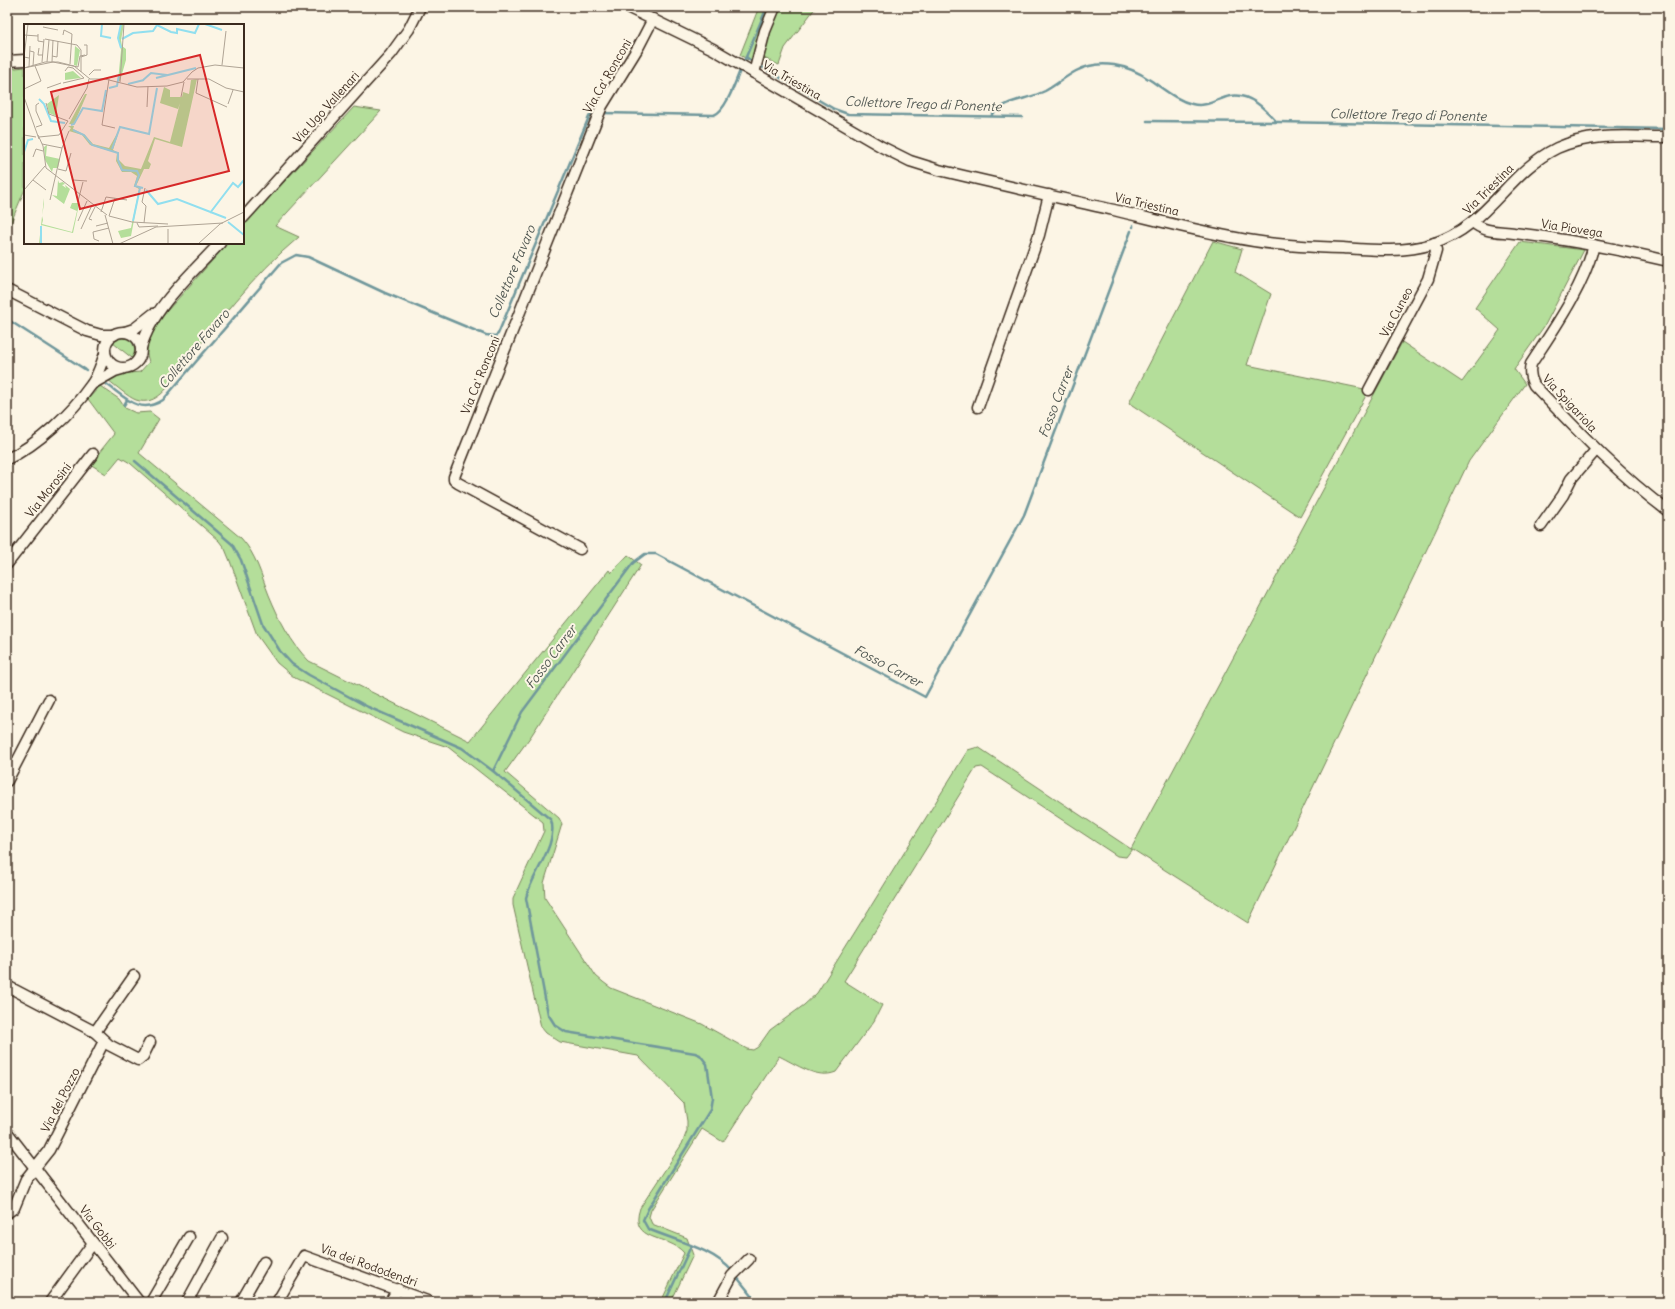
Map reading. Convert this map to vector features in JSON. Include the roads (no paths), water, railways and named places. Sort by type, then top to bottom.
[{"type":"street","name":"Via Ugo Vallenari","points":[[244,217],[391,54],[409,29],[420,7]]},
{"type":"street","name":"Via Triestina","points":[[627,7],[734,61],[882,147],[910,161],[939,170],[1219,234],[1274,244],[1387,250],[1434,244],[1457,233],[1473,222],[1491,207],[1523,172],[1539,159],[1558,148],[1574,142],[1596,138],[1668,137]]},
{"type":"street","points":[[752,72],[765,31],[776,7]]},
{"type":"street","name":"Via Ca' Ronconi","points":[[580,549],[458,483],[454,480],[454,477],[602,106],[639,46],[653,19]]},
{"type":"street","points":[[7,61],[24,60]]},
{"type":"street","points":[[978,407],[1039,235],[1049,195]]},
{"type":"street","name":"Via Piovega","points":[[1473,222],[1477,226],[1489,231],[1556,238],[1668,261]]},
{"type":"street","points":[[7,460],[23,451],[50,430],[92,384],[114,371],[134,365],[138,360],[147,329],[161,308],[219,244]]},
{"type":"street","name":"Via Cuneo","points":[[1369,390],[1428,279],[1436,251],[1434,244]]},
{"type":"street","name":"Via Spigariola","points":[[1594,245],[1585,274],[1560,318],[1531,364],[1530,370],[1534,385],[1596,450],[1636,487],[1668,511]]},
{"type":"street","points":[[7,290],[87,331],[101,335],[125,332],[134,329],[161,308]]},
{"type":"street","points":[[87,331],[105,351],[111,364],[122,369]]},
{"type":"street","points":[[125,332],[135,337],[141,348]]},
{"type":"street","points":[[92,384],[107,342],[114,334]]},
{"type":"street","points":[[1541,526],[1563,495],[1571,479],[1596,450]]},
{"type":"street","name":"Via Morosini","points":[[8,562],[94,454]]},
{"type":"street","points":[[7,781],[49,700]]},
{"type":"street","points":[[95,1032],[134,976]]},
{"type":"street","points":[[7,986],[95,1032],[109,1045],[138,1060],[143,1056],[150,1042]]},
{"type":"street","name":"Via del Pozzo","points":[[35,1169],[50,1150],[104,1041]]},
{"type":"street","name":"Via Gobbi","points":[[7,1132],[139,1302]]},
{"type":"street","points":[[7,1213],[14,1208],[26,1179],[35,1169]]},
{"type":"street","points":[[151,1302],[189,1236]]},
{"type":"street","points":[[187,1302],[222,1238]]},
{"type":"street","points":[[50,1302],[93,1243]]},
{"type":"street","name":"Via dei Rododendri","points":[[277,1302],[304,1256],[398,1289],[430,1302]]},
{"type":"street","points":[[718,1302],[734,1273],[749,1259]]},
{"type":"street","points":[[241,1302],[264,1262]]},
{"type":"street","points":[[390,1302],[398,1289]]},
{"type":"waterway","name":"Collettore Favaro","points":[[743,64],[767,7]]},
{"type":"waterway","name":"Collettore Favaro","points":[[746,57],[750,60]]},
{"type":"waterway","points":[[991,116],[1003,106],[1045,91],[1076,71],[1085,67],[1104,64],[1133,70],[1175,97],[1192,104],[1202,105],[1237,95],[1244,97],[1256,102],[1276,121]]},
{"type":"waterway","name":"Collettore Trego di Ponente","points":[[762,67],[834,109],[848,114],[1022,117]]},
{"type":"waterway","name":"Collettore Favaro","points":[[602,113],[714,115],[723,108],[741,68]]},
{"type":"waterway","name":"Collettore Favaro","points":[[105,383],[125,398],[139,405],[146,406],[163,400],[281,263],[296,255],[308,257],[385,293],[486,335],[495,336],[498,334],[589,117],[591,114],[595,113]]},
{"type":"waterway","name":"Collettore Trego di Ponente","points":[[1147,121],[1668,129]]},
{"type":"waterway","name":"Fosso Carrer","points":[[493,771],[522,712],[633,563],[645,554],[656,554],[925,697],[1024,515],[1131,231]]},
{"type":"waterway","points":[[7,319],[86,370]]},
{"type":"waterway","name":"Collettore Favaro","points":[[124,405],[127,400]]},
{"type":"waterway","points":[[135,461],[232,544],[241,560],[263,624],[280,651],[292,664],[309,675],[368,707],[462,748],[493,771],[551,820],[551,839],[548,849],[533,879],[526,898],[548,1014],[555,1025],[566,1032],[695,1053],[700,1055],[707,1064],[712,1098],[710,1110],[648,1209],[643,1220],[648,1229],[704,1251],[715,1257],[733,1272]]},
{"type":"waterway","points":[[665,1302],[691,1246]]},
{"type":"waterway","points":[[736,1276],[757,1302]]}]
